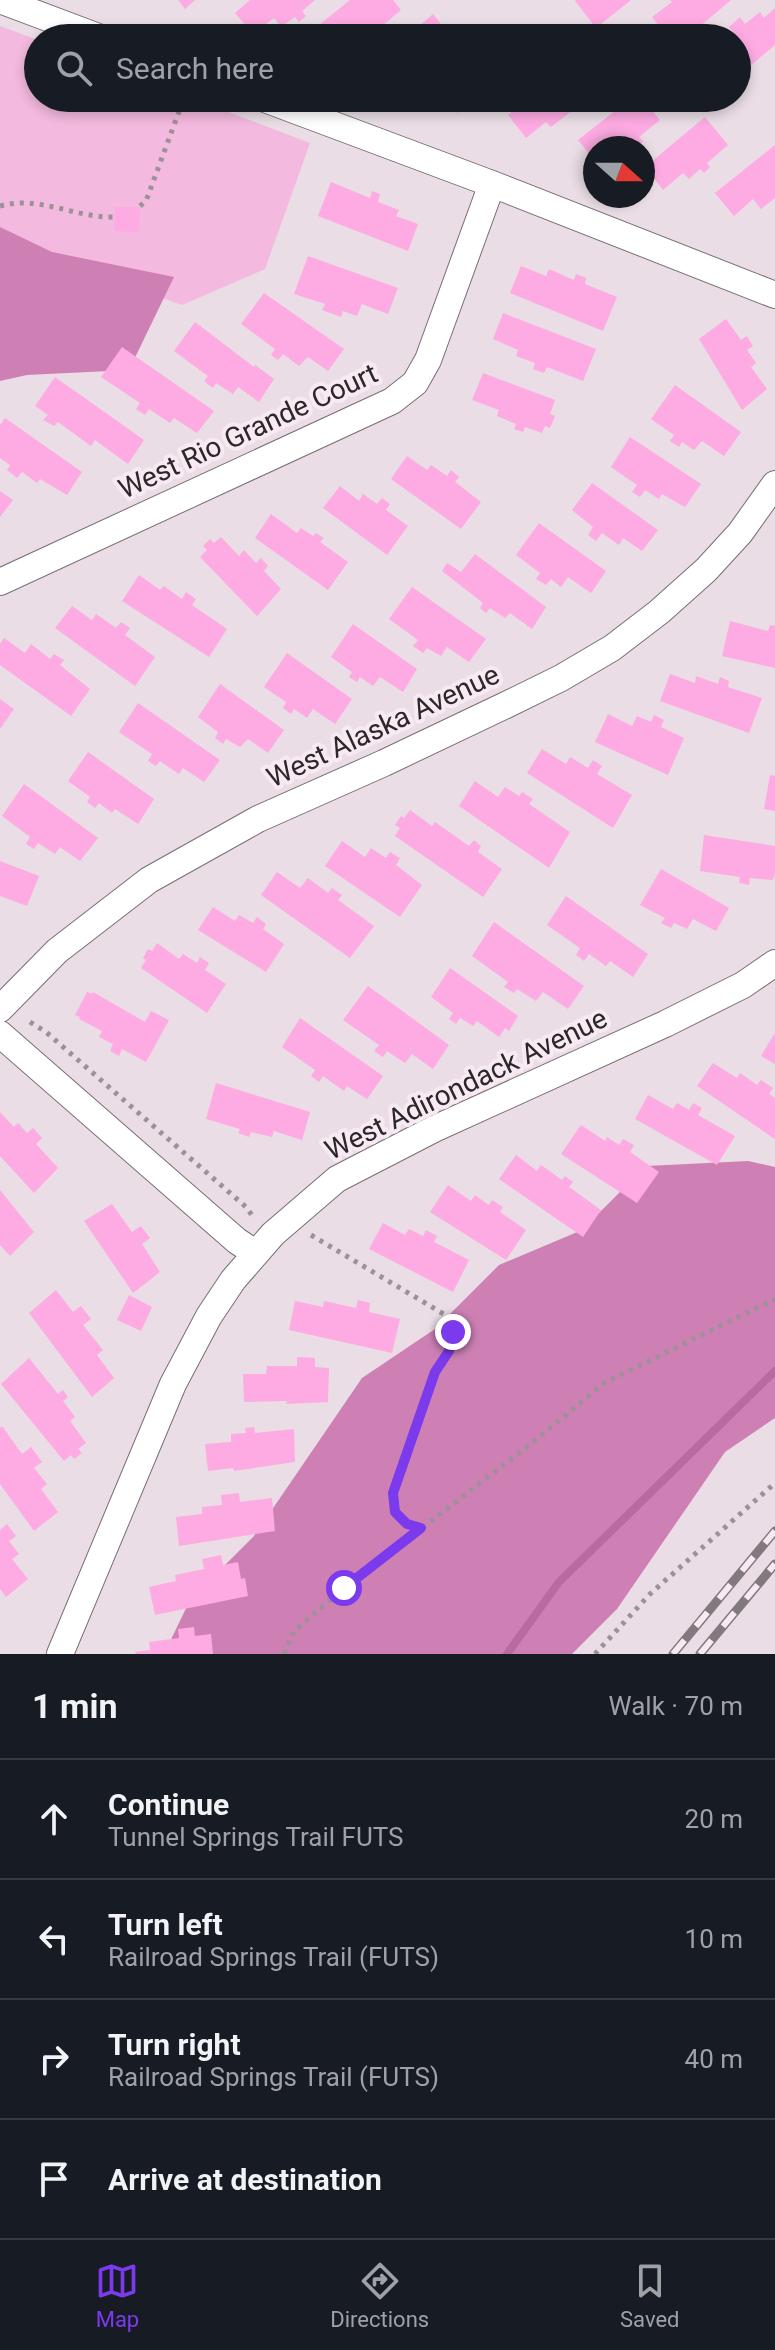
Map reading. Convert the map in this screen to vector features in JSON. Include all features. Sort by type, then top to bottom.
[{"type":"street","points":[[0,0],[64,24]]},
{"type":"street","points":[[299,112],[775,295]]},
{"type":"street","name":"West Rio Grande Court","points":[[0,582],[392,401],[415,383],[428,360],[492,184]]},
{"type":"street","name":"West Alaska Avenue","points":[[0,1009],[57,951],[149,880],[258,819],[506,705],[612,648],[706,570],[740,533],[775,484]]},
{"type":"street","name":"West Adirondack Avenue","points":[[60,1654],[173,1384],[209,1316],[233,1280],[273,1234],[337,1179],[434,1129],[665,1024],[743,985],[775,963]]},
{"type":"street","points":[[0,1034],[237,1241],[255,1253]]},
{"type":"path","points":[[140,206],[146,201],[179,112]]},
{"type":"path","points":[[0,197],[2,205],[44,204],[100,218],[114,217]]},
{"type":"path","points":[[29,1022],[46,1032],[246,1207],[254,1218]]},
{"type":"path","points":[[309,1234],[447,1316],[453,1332],[449,1351],[435,1372],[393,1493],[395,1512],[407,1524],[421,1528]]},
{"type":"path","points":[[284,1654],[294,1631],[344,1588],[604,1383],[775,1299]]},
{"type":"path","points":[[595,1654],[650,1594],[775,1483]]},
{"type":"shaded area","points":[[0,26],[24,35],[24,112],[228,112],[310,143],[265,269],[182,305],[0,239]]},
{"type":"shaded area","points":[[0,227],[52,252],[174,277],[129,370],[27,375],[0,381]]},
{"type":"shaded area","points":[[748,1161],[775,1167],[775,1418],[725,1452],[617,1609],[572,1654],[164,1654],[190,1600],[254,1536],[362,1378],[435,1329],[499,1265],[582,1230],[646,1166]]},
{"type":"building","points":[[178,0],[195,0],[185,9]]},
{"type":"building","points":[[250,0],[315,0],[302,11],[306,16],[299,22],[295,17],[285,24],[279,24],[274,18],[266,24],[244,24],[235,13]]},
{"type":"building","points":[[350,0],[393,0],[401,10],[384,24],[320,24]]},
{"type":"building","points":[[631,0],[601,24],[593,24],[575,1]]},
{"type":"building","points":[[670,0],[731,0],[703,24],[658,24],[652,17],[672,2]]},
{"type":"building","points":[[775,8],[775,45],[751,65],[751,24],[745,24],[760,12],[764,18]]},
{"type":"building","points":[[433,14],[441,24],[421,24]]},
{"type":"building","points":[[740,17],[745,24],[732,24]]},
{"type":"building","points":[[512,112],[570,112],[551,127],[546,122],[526,138],[508,115]]},
{"type":"building","points":[[613,112],[653,112],[660,120],[640,136],[583,136]]},
{"type":"building","points":[[705,117],[728,145],[707,163],[710,167],[704,173],[700,169],[689,179],[683,173],[663,190],[655,180],[655,159]]},
{"type":"building","points":[[775,145],[775,198],[761,209],[753,199],[734,216],[715,193]]},
{"type":"building","points":[[331,182],[370,198],[372,191],[380,194],[378,202],[399,210],[396,216],[418,224],[408,251],[318,216]]},
{"type":"building","points":[[115,207],[140,207],[139,232],[114,231]]},
{"type":"building","points":[[308,256],[398,288],[388,314],[362,304],[357,316],[343,311],[341,317],[322,310],[325,304],[294,294]]},
{"type":"building","points":[[521,266],[546,276],[549,269],[574,280],[576,274],[586,278],[585,284],[617,297],[603,331],[510,293]]},
{"type":"building","points":[[264,293],[344,349],[328,371],[308,357],[299,366],[283,354],[278,360],[271,355],[275,349],[241,324]]},
{"type":"building","points":[[503,313],[596,349],[583,381],[547,367],[544,373],[533,369],[535,363],[516,356],[518,350],[493,339]]},
{"type":"building","points":[[726,319],[741,340],[747,336],[753,346],[747,350],[756,363],[751,367],[767,389],[742,410],[699,339]]},
{"type":"building","points":[[195,322],[274,379],[259,402],[238,387],[233,394],[216,383],[213,388],[204,381],[208,376],[174,351]]},
{"type":"building","points":[[122,347],[214,411],[197,433],[174,418],[170,423],[149,409],[145,415],[136,409],[140,403],[101,377]]},
{"type":"building","points":[[483,373],[555,400],[550,414],[555,416],[550,428],[545,426],[542,433],[525,427],[523,432],[514,429],[516,424],[497,416],[499,410],[472,400]]},
{"type":"building","points":[[55,377],[144,440],[128,464],[95,440],[91,446],[58,422],[54,426],[43,420],[48,415],[35,406]]},
{"type":"building","points":[[675,385],[741,432],[724,456],[702,441],[694,450],[682,442],[679,447],[670,441],[674,435],[651,419]]},
{"type":"building","points":[[5,418],[82,472],[67,495],[40,479],[37,483],[22,472],[17,478],[7,470],[10,465],[0,458],[0,425]]},
{"type":"building","points":[[630,437],[701,484],[685,507],[662,494],[659,499],[645,490],[640,497],[632,492],[637,485],[611,467]]},
{"type":"building","points":[[407,456],[427,470],[431,465],[447,476],[451,470],[459,477],[455,482],[481,502],[461,529],[391,479]]},
{"type":"building","points":[[592,483],[658,530],[642,551],[623,538],[619,545],[602,533],[596,541],[588,535],[593,527],[572,510]]},
{"type":"building","points":[[340,486],[359,501],[363,494],[377,504],[382,498],[390,504],[386,510],[408,526],[387,555],[323,508]]},
{"type":"building","points":[[0,491],[13,500],[0,517]]},
{"type":"building","points":[[271,514],[297,533],[301,528],[313,536],[316,533],[324,538],[320,542],[348,562],[328,590],[255,538]]},
{"type":"building","points":[[539,523],[606,571],[591,593],[568,577],[561,587],[551,579],[546,585],[536,579],[540,573],[516,555]]},
{"type":"building","points":[[221,537],[239,556],[244,550],[256,563],[261,558],[268,566],[264,571],[281,589],[257,616],[200,557],[207,550],[203,546],[210,539],[214,543]]},
{"type":"building","points":[[475,554],[546,607],[532,629],[510,613],[505,618],[490,608],[486,613],[480,608],[483,603],[442,571],[447,563],[461,572]]},
{"type":"building","points":[[139,575],[160,590],[164,586],[182,599],[186,592],[196,599],[192,605],[227,629],[209,657],[122,601]]},
{"type":"building","points":[[412,587],[486,639],[469,662],[447,647],[441,656],[427,648],[423,653],[413,646],[418,640],[389,619]]},
{"type":"building","points":[[72,606],[92,620],[96,614],[116,628],[121,622],[130,628],[125,635],[155,657],[135,686],[55,628]]},
{"type":"building","points":[[730,621],[768,631],[770,625],[775,626],[775,668],[722,656]]},
{"type":"building","points":[[353,624],[417,669],[403,692],[380,677],[373,686],[360,677],[357,682],[349,677],[352,672],[331,657]]},
{"type":"building","points":[[4,638],[25,653],[31,644],[50,659],[54,654],[64,660],[60,665],[90,689],[71,716],[0,665],[0,644]]},
{"type":"building","points":[[287,653],[352,699],[335,724],[313,709],[307,718],[294,709],[291,714],[283,708],[286,702],[264,687]]},
{"type":"building","points":[[670,674],[695,683],[696,676],[718,684],[720,677],[729,681],[728,687],[762,698],[749,733],[660,701]]},
{"type":"building","points":[[220,684],[284,730],[268,753],[248,739],[240,747],[226,739],[223,744],[215,738],[218,732],[198,717]]},
{"type":"building","points":[[0,699],[14,709],[0,729]]},
{"type":"building","points":[[138,703],[220,760],[204,782],[183,768],[179,774],[160,761],[156,766],[148,761],[152,754],[119,732]]},
{"type":"building","points":[[608,714],[632,726],[637,716],[651,722],[654,715],[664,720],[661,727],[684,738],[668,775],[595,742]]},
{"type":"building","points":[[542,749],[566,764],[570,757],[588,768],[593,760],[602,766],[597,774],[632,795],[613,828],[527,773]]},
{"type":"building","points":[[88,752],[154,799],[138,824],[115,809],[112,813],[99,803],[95,808],[87,802],[90,797],[68,781]]},
{"type":"building","points":[[770,775],[775,776],[775,811],[764,809]]},
{"type":"building","points":[[475,781],[498,797],[505,787],[519,796],[522,792],[533,799],[529,804],[570,832],[549,868],[459,806]]},
{"type":"building","points":[[24,784],[98,838],[80,861],[60,847],[55,854],[38,843],[34,849],[26,844],[30,837],[2,816]]},
{"type":"building","points":[[410,810],[432,826],[435,822],[469,846],[474,840],[481,846],[478,852],[502,869],[483,897],[395,836],[400,828],[395,825]]},
{"type":"building","points":[[704,835],[775,846],[773,880],[750,878],[749,885],[739,883],[740,877],[700,871]]},
{"type":"building","points":[[342,841],[365,857],[371,848],[386,858],[390,852],[400,858],[396,865],[422,885],[400,917],[325,866]]},
{"type":"building","points":[[0,861],[39,876],[27,906],[0,896]]},
{"type":"building","points":[[661,869],[729,908],[716,931],[693,919],[687,929],[674,923],[671,928],[661,923],[665,918],[640,905]]},
{"type":"building","points":[[277,872],[300,888],[308,878],[328,893],[332,888],[342,895],[338,900],[374,926],[350,958],[261,895]]},
{"type":"building","points":[[566,896],[648,954],[633,977],[610,961],[606,966],[589,954],[584,961],[576,955],[580,948],[547,925]]},
{"type":"building","points":[[213,907],[235,921],[239,915],[253,923],[257,917],[266,924],[263,929],[284,944],[266,972],[198,930]]},
{"type":"building","points":[[494,922],[584,986],[568,1009],[543,992],[536,1001],[517,989],[514,993],[504,987],[508,982],[472,956]]},
{"type":"building","points":[[157,943],[179,959],[183,954],[197,963],[200,957],[209,963],[205,970],[226,984],[207,1013],[141,968],[148,949],[152,951]]},
{"type":"building","points":[[450,968],[518,1016],[509,1031],[505,1028],[499,1037],[477,1021],[473,1026],[460,1018],[456,1024],[449,1019],[453,1013],[431,997]]},
{"type":"building","points":[[368,986],[449,1045],[433,1069],[412,1054],[405,1063],[387,1051],[383,1057],[374,1051],[379,1045],[343,1020]]},
{"type":"building","points":[[87,992],[93,992],[145,1022],[151,1011],[169,1020],[146,1062],[122,1049],[119,1056],[110,1051],[113,1044],[99,1037],[102,1031],[75,1015]]},
{"type":"building","points":[[300,1018],[383,1076],[367,1099],[347,1086],[344,1091],[323,1076],[319,1082],[311,1076],[315,1070],[282,1047]]},
{"type":"building","points":[[775,1033],[775,1064],[761,1056]]},
{"type":"building","points":[[713,1063],[737,1078],[740,1073],[757,1085],[761,1080],[773,1088],[769,1094],[775,1098],[775,1139],[697,1086]]},
{"type":"building","points":[[216,1083],[310,1112],[302,1140],[274,1131],[272,1137],[251,1132],[249,1137],[238,1133],[240,1129],[206,1119]]},
{"type":"building","points":[[648,1095],[673,1109],[677,1103],[689,1110],[693,1103],[702,1108],[698,1115],[735,1136],[717,1165],[635,1119]]},
{"type":"building","points":[[0,1112],[14,1127],[18,1123],[27,1133],[33,1128],[42,1138],[36,1144],[58,1168],[34,1193],[0,1156]]},
{"type":"building","points":[[581,1125],[605,1141],[607,1137],[619,1145],[623,1139],[634,1145],[630,1152],[659,1172],[637,1203],[561,1154]]},
{"type":"building","points":[[516,1155],[537,1171],[541,1165],[562,1180],[565,1176],[573,1182],[569,1187],[601,1210],[583,1237],[499,1179]]},
{"type":"building","points":[[448,1185],[471,1201],[475,1195],[489,1205],[492,1200],[503,1207],[500,1212],[526,1230],[506,1260],[430,1212]]},
{"type":"building","points":[[0,1190],[34,1232],[10,1256],[0,1245]]},
{"type":"building","points":[[112,1204],[132,1232],[141,1226],[150,1238],[142,1244],[160,1272],[133,1293],[84,1221]]},
{"type":"building","points":[[383,1223],[405,1235],[409,1229],[423,1236],[426,1230],[437,1236],[434,1242],[469,1260],[453,1292],[369,1249]]},
{"type":"building","points":[[56,1290],[73,1312],[81,1306],[91,1319],[83,1325],[103,1350],[97,1355],[114,1378],[92,1397],[29,1313]]},
{"type":"building","points":[[129,1295],[152,1307],[141,1331],[117,1320]]},
{"type":"building","points":[[358,1300],[370,1303],[369,1312],[400,1319],[392,1353],[289,1330],[295,1301],[323,1307],[324,1301],[356,1308]]},
{"type":"building","points":[[297,1357],[315,1358],[315,1367],[329,1368],[328,1402],[244,1402],[243,1374],[266,1374],[267,1366],[297,1366]]},
{"type":"building","points":[[29,1358],[58,1394],[63,1390],[68,1397],[63,1401],[75,1417],[70,1421],[86,1443],[78,1449],[82,1453],[74,1459],[71,1455],[64,1461],[1,1384]]},
{"type":"building","points":[[2,1426],[22,1454],[31,1447],[42,1462],[34,1468],[47,1484],[41,1489],[58,1512],[34,1531],[0,1484]]},
{"type":"building","points":[[254,1427],[255,1433],[294,1429],[295,1462],[234,1471],[233,1468],[208,1471],[205,1444],[231,1442],[231,1434],[246,1433],[245,1428]]},
{"type":"building","points":[[239,1493],[240,1502],[272,1498],[275,1531],[179,1546],[176,1517],[202,1514],[202,1507],[222,1505],[221,1495]]},
{"type":"building","points":[[7,1524],[16,1536],[9,1541],[19,1554],[12,1559],[28,1579],[6,1597],[0,1589],[0,1530]]},
{"type":"building","points":[[221,1555],[223,1565],[238,1562],[248,1596],[155,1615],[149,1587],[176,1581],[175,1575],[204,1569],[202,1559]]},
{"type":"building","points":[[194,1627],[195,1636],[211,1634],[213,1654],[135,1652],[150,1650],[149,1642],[179,1638],[178,1629]]},
{"type":"waterway","points":[[507,1654],[559,1582],[775,1371]]},
{"type":"railway","points":[[673,1654],[775,1531]]},
{"type":"railway","points":[[700,1654],[775,1564]]},
{"type":"route","points":[[344,1588],[421,1528],[407,1524],[395,1512],[393,1493],[435,1372],[449,1351],[453,1332]]}]
